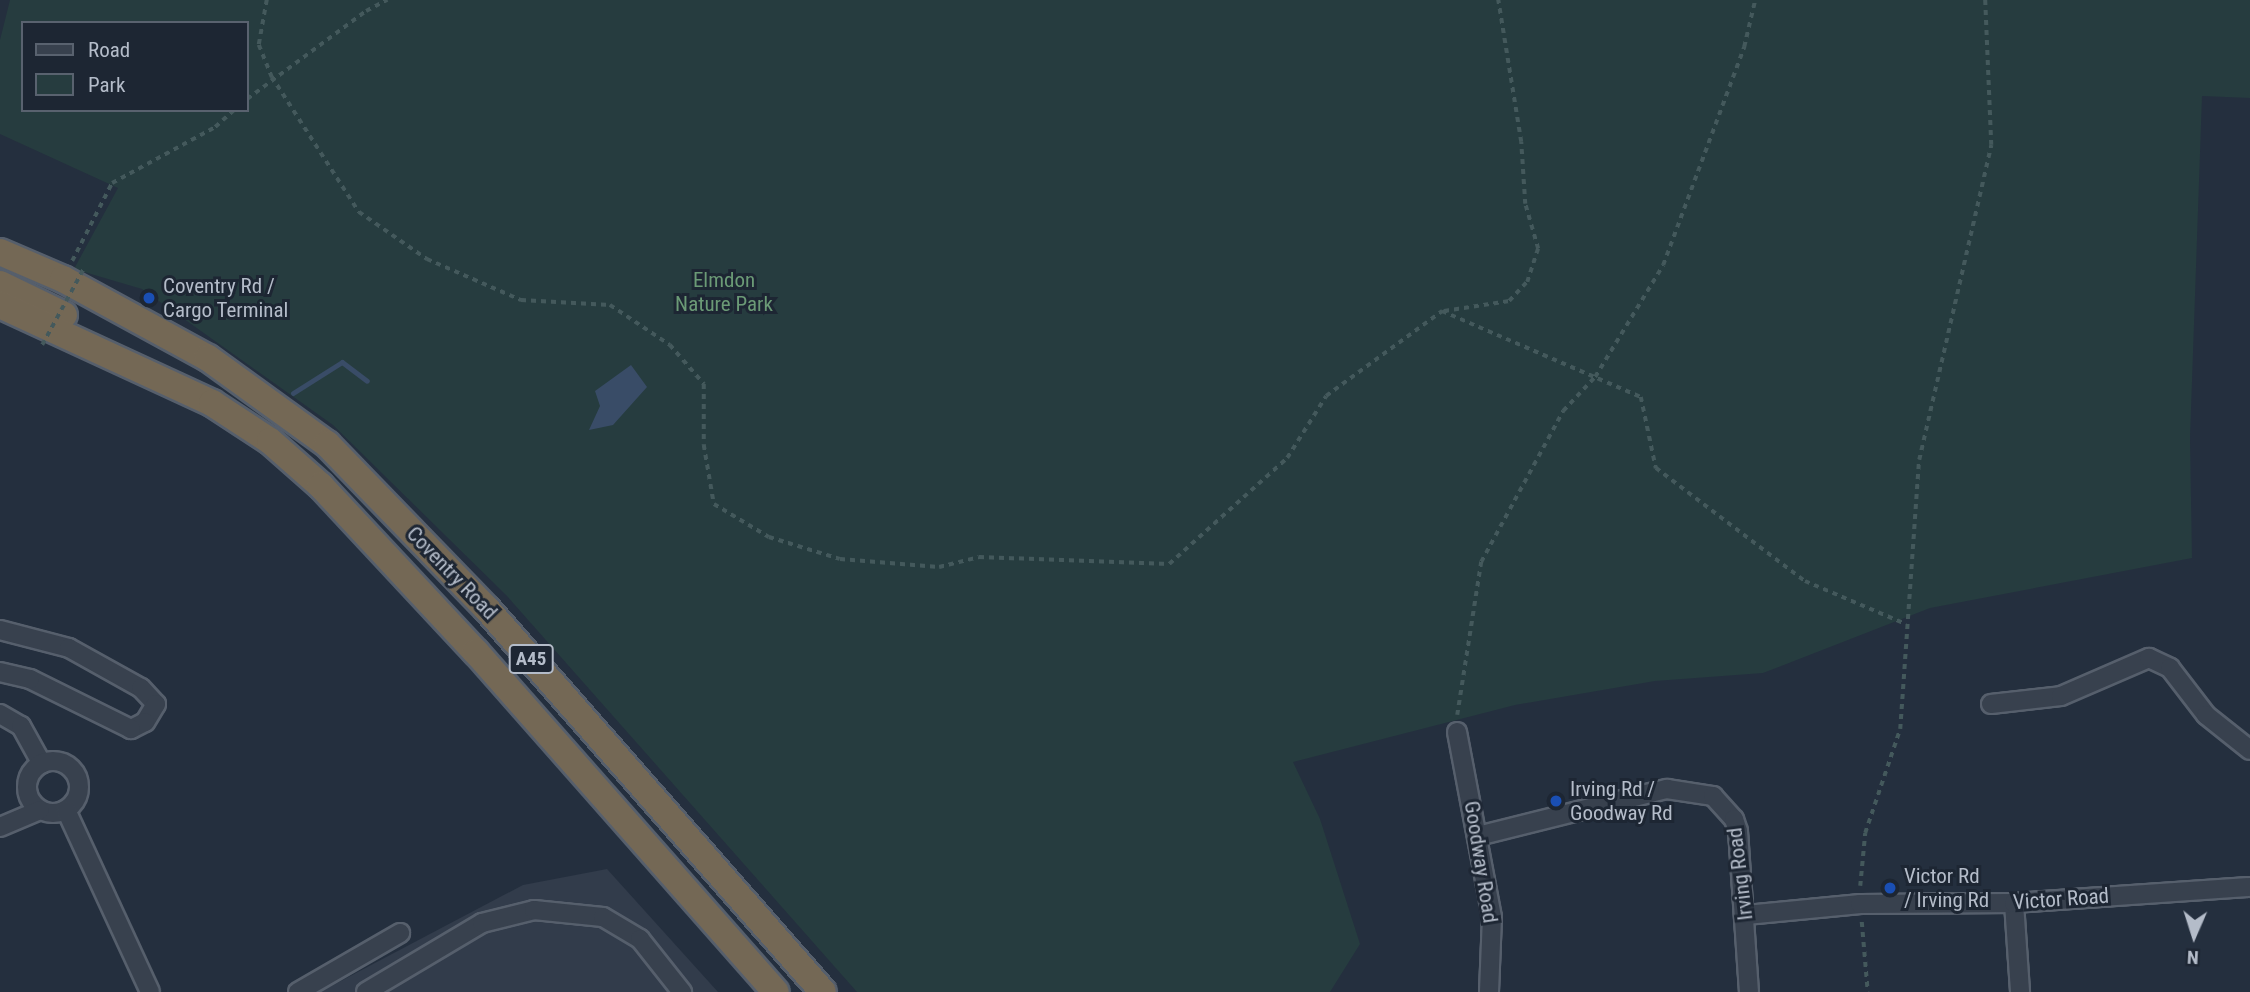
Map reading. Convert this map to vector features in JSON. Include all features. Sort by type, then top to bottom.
[{"type":"highway","name":"Coventry Road","points":[[0,252],[74,274],[208,358],[327,444],[487,609],[823,992]]},
{"type":"highway","points":[[0,284],[121,343],[212,403]]},
{"type":"highway","name":"Coventry Road","points":[[6,310],[212,403],[270,441],[321,486],[476,652],[776,992]]},
{"type":"street","points":[[0,630],[69,648],[141,688],[156,704],[145,722],[131,729],[69,696],[0,672]]},
{"type":"street","points":[[1991,704],[2061,696],[2149,658],[2170,668],[2206,715],[2250,750]]},
{"type":"street","points":[[0,714],[21,726],[42,764]]},
{"type":"street","name":"Goodway Road","points":[[1457,732],[1492,917],[1489,992]]},
{"type":"street","points":[[40,810],[30,801],[30,774],[42,764],[67,764],[75,772],[78,795],[66,810]]},
{"type":"street","name":"Irving Road","points":[[1478,836],[1613,800],[1667,789],[1713,796],[1734,818],[1746,915],[1749,992]]},
{"type":"street","points":[[0,827],[40,810],[66,810]]},
{"type":"street","points":[[66,810],[150,992]]},
{"type":"street","name":"Victor Road","points":[[1746,915],[1860,904],[2014,903],[2250,887]]},
{"type":"street","points":[[2014,903],[2020,992]]},
{"type":"street","points":[[366,992],[482,923],[534,910],[603,917],[640,939],[682,992]]},
{"type":"street","points":[[298,992],[400,933]]},
{"type":"path","points":[[267,0],[259,46],[272,77],[359,212],[427,259],[521,300],[610,305],[670,345],[704,384],[704,445],[714,505],[769,537],[841,559],[939,567],[979,557],[1170,564],[1287,458],[1326,396],[1442,311],[1509,302],[1527,282],[1538,249],[1525,204],[1521,142],[1498,0]]},
{"type":"path","points":[[248,98],[272,77],[387,0]]},
{"type":"path","points":[[1457,732],[1457,697],[1481,562],[1563,411],[1595,377],[1663,265],[1744,47],[1755,0]]},
{"type":"path","points":[[1868,992],[1860,904],[1865,833],[1900,729],[1919,460],[1991,145],[1985,0]]},
{"type":"path","points":[[43,345],[112,183],[215,127],[232,112]]},
{"type":"path","points":[[1442,311],[1641,397],[1656,468],[1805,581],[1906,624]]},
{"type":"shaded area","points":[[607,869],[718,992],[320,992],[523,885]]},
{"type":"green space","name":"Elmdon Nature Park","points":[[10,0],[2250,0],[2250,98],[2202,96],[2190,438],[2192,558],[1930,608],[1763,673],[1655,681],[1515,705],[1293,762],[1320,819],[1360,944],[1330,992],[857,992],[507,596],[333,425],[142,289],[74,269],[118,188],[0,134],[0,40]]},
{"type":"water","points":[[631,365],[647,387],[613,425],[589,430],[600,406],[595,391]]},
{"type":"waterway","points":[[293,393],[342,362],[367,381]]},
{"type":"place","name":"Coventry Rd / Cargo Terminal","points":[[149,298]]},
{"type":"place","name":"Irving Rd / Goodway Rd","points":[[1556,801]]},
{"type":"place","name":"Victor Rd / Irving Rd","points":[[1890,888]]}]
